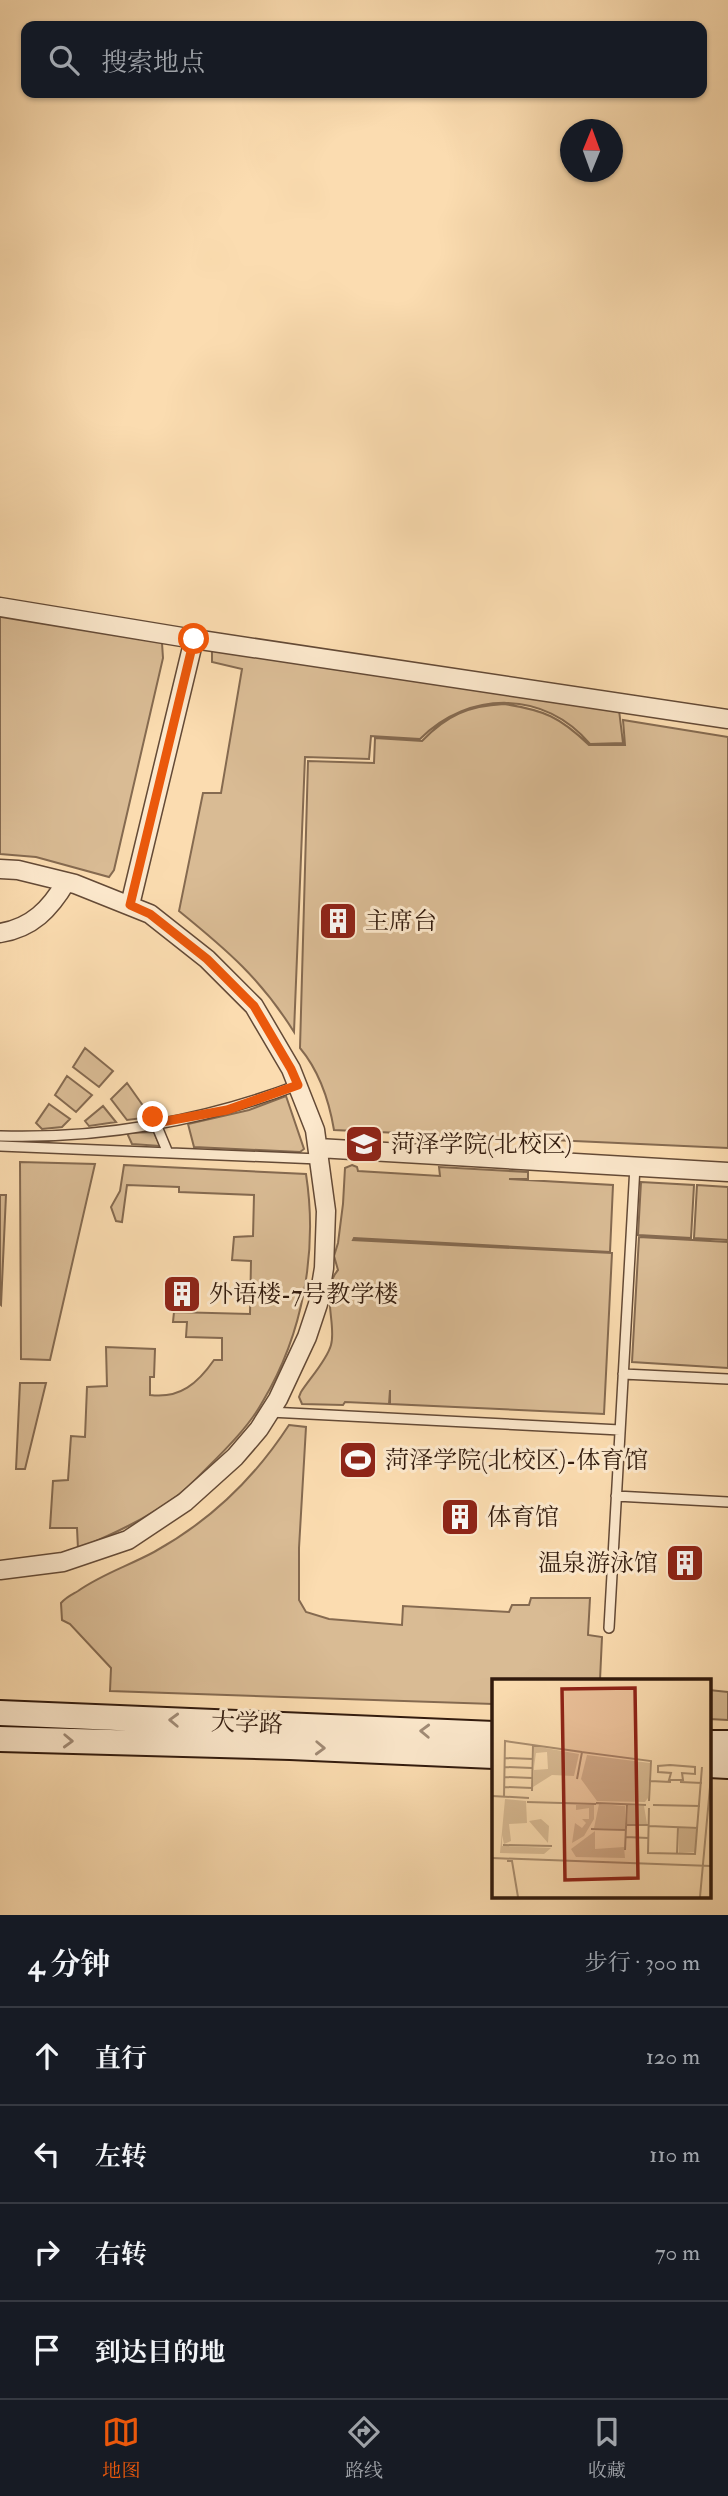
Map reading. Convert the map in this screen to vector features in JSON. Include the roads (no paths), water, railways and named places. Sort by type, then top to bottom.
[{"type":"main road","name":"大学路","points":[[0,1713],[492,1734]]},
{"type":"main road","name":"大学路","points":[[0,1739],[492,1756]]},
{"type":"main road","points":[[710,1743],[728,1743]]},
{"type":"main road","points":[[710,1765],[728,1766]]},
{"type":"street","points":[[0,607],[194,639],[728,719]]},
{"type":"street","points":[[130,905],[194,639]]},
{"type":"street","points":[[0,869],[18,870],[66,882],[150,914],[207,959],[254,1006],[291,1069],[315,1130],[326,1210],[324,1268],[317,1304],[294,1368],[270,1412],[235,1457],[185,1502],[128,1540],[63,1562],[0,1570]]},
{"type":"street","points":[[0,933],[31,924],[57,898],[66,882]]},
{"type":"street","points":[[319,1153],[728,1172]]},
{"type":"lane","points":[[0,1136],[62,1136],[227,1110],[298,1085]]},
{"type":"lane","points":[[155,1120],[168,1153]]},
{"type":"lane","points":[[0,1146],[168,1153],[319,1153]]},
{"type":"lane","points":[[608,1628],[635,1167]]},
{"type":"lane","points":[[623,1374],[728,1379]]},
{"type":"lane","points":[[270,1412],[620,1430]]},
{"type":"lane","points":[[616,1496],[728,1502]]},
{"type":"place","name":"主席台","points":[[338,921]]},
{"type":"place","name":"菏泽学院(北校区)","points":[[364,1144]]},
{"type":"place","name":"外语楼-7号教学楼","points":[[182,1294]]},
{"type":"place","name":"菏泽学院(北校区)-体育馆","points":[[358,1460]]},
{"type":"place","name":"体育馆","points":[[460,1517]]},
{"type":"place","name":"温泉游泳馆","points":[[685,1563]]}]
